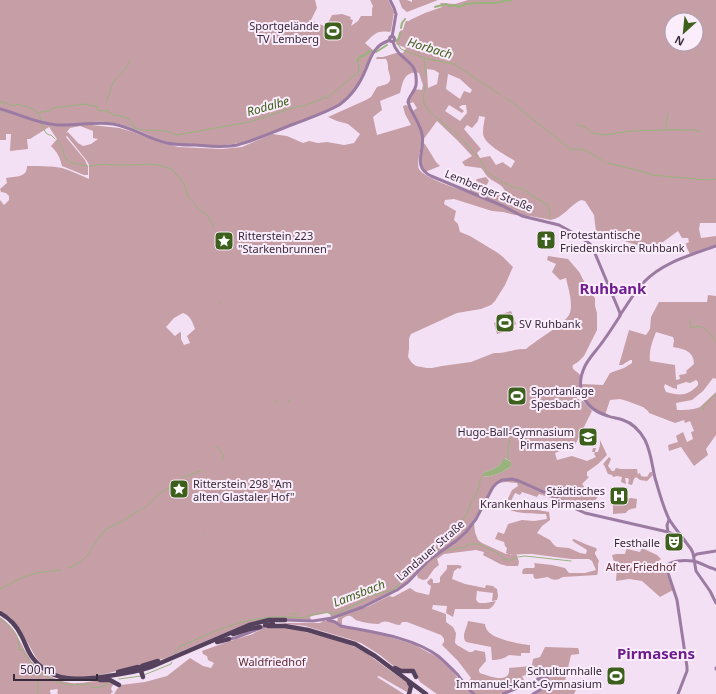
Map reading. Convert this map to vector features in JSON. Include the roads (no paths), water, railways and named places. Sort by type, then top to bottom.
[{"type":"highway","points":[[0,614],[8,618],[15,625],[33,657],[45,669],[56,675],[70,679],[98,679],[135,674],[240,632],[269,625],[303,629],[352,643],[372,653],[409,680],[420,690]]},
{"type":"highway","points":[[213,642],[227,637],[241,628],[258,622],[285,620]]},
{"type":"highway","points":[[98,679],[137,672],[249,628],[269,625],[290,625],[308,628],[352,641],[373,652],[427,694]]},
{"type":"highway","points":[[98,679],[177,656]]},
{"type":"highway","points":[[140,668],[143,678]]},
{"type":"highway","points":[[394,668],[401,671],[414,672],[416,677]]},
{"type":"highway","points":[[409,693],[411,686],[407,675],[410,671]]},
{"type":"highway","points":[[98,679],[108,680],[120,684],[117,680],[122,676]]},
{"type":"highway","points":[[409,693],[414,688],[427,694]]},
{"type":"main road","points":[[0,109],[53,125],[98,123],[116,124],[128,127],[158,140],[169,143],[210,146],[232,145],[252,140],[320,114],[339,105],[350,96],[358,86],[375,50],[381,44],[394,41],[395,38],[392,36],[396,14],[390,0]]},
{"type":"main road","name":"Lemberger Straße","points":[[391,41],[398,53],[412,64],[415,71],[416,86],[409,97],[408,102],[422,135],[420,162],[421,168],[425,173],[522,216],[558,225],[590,244],[621,313]]},
{"type":"main road","points":[[716,246],[674,261],[656,272],[639,287],[586,365],[581,378],[582,394],[586,402],[593,409],[603,415],[626,421],[635,427],[642,436],[649,449],[656,479],[670,522],[695,555],[696,571],[710,591],[716,603]]},
{"type":"main road","name":"Landauer Straße","points":[[227,637],[233,639],[274,622],[285,620],[313,621],[335,617],[369,604],[392,593],[404,584],[429,560],[466,532],[476,519],[493,487],[502,480],[509,479],[519,481],[588,513],[666,531],[680,536]]},
{"type":"main road","points":[[666,531],[670,522]]},
{"type":"main road","points":[[695,555],[716,551]]},
{"type":"main road","points":[[678,694],[686,674],[687,667],[678,605],[666,566],[675,562],[695,562],[716,570]]},
{"type":"main road","points":[[335,617],[337,623]]},
{"type":"main road","points":[[327,619],[363,631],[403,639],[420,646],[440,658],[457,674],[469,690],[474,694]]},
{"type":"main road","points":[[502,694],[546,677],[550,682],[548,685],[533,694]]},
{"type":"waterway","name":"Rodalbe","points":[[478,3],[495,3],[512,0]]},
{"type":"waterway","name":"Rodalbe","points":[[435,7],[446,4],[449,6],[455,5],[458,7],[476,3]]},
{"type":"waterway","name":"Rodalbe","points":[[401,28],[405,19]]},
{"type":"waterway","name":"Rodalbe","points":[[396,41],[399,38],[400,33]]},
{"type":"waterway","name":"Horbach","points":[[396,41],[401,49],[408,52],[427,59],[454,64],[501,95]]},
{"type":"waterway","name":"Rodalbe","points":[[376,52],[387,45]]},
{"type":"waterway","name":"Rodalbe","points":[[358,61],[361,56],[364,56],[368,52],[372,51]]},
{"type":"waterway","points":[[424,58],[426,76]]},
{"type":"waterway","points":[[107,100],[114,81],[130,61]]},
{"type":"waterway","name":"Rodalbe","points":[[145,130],[167,131],[177,135],[249,122],[299,106],[304,106],[322,99],[323,97],[327,98],[359,71],[358,61]]},
{"type":"waterway","points":[[425,85],[423,98],[426,106],[437,118],[460,137],[477,156]]},
{"type":"waterway","name":"Horbach","points":[[505,97],[570,149],[583,150],[593,154],[604,162]]},
{"type":"waterway","name":"Rodalbe","points":[[0,102],[2,101],[3,104],[6,102],[11,106],[15,106],[17,104],[31,108],[38,113],[50,111],[53,108],[85,104],[98,107],[97,109],[100,111],[107,110],[108,112],[112,113],[112,115],[122,116],[129,119],[135,128],[143,130]]},
{"type":"waterway","points":[[39,114],[41,120]]},
{"type":"waterway","points":[[577,125],[585,127],[592,133],[605,135],[630,131],[666,130],[668,114]]},
{"type":"waterway","points":[[41,124],[46,133],[55,139]]},
{"type":"waterway","points":[[667,130],[693,130],[701,132]]},
{"type":"waterway","points":[[57,141],[62,147],[65,158],[72,163],[88,166]]},
{"type":"waterway","points":[[479,158],[487,172]]},
{"type":"waterway","name":"Horbach","points":[[608,163],[652,175],[707,180],[716,179]]},
{"type":"waterway","points":[[90,166],[106,164],[112,165]]},
{"type":"waterway","points":[[114,165],[149,164],[172,169],[184,184],[188,197],[193,202]]},
{"type":"waterway","points":[[488,173],[515,188],[521,188],[548,205],[550,214],[549,218]]},
{"type":"waterway","points":[[194,204],[207,215],[214,227]]},
{"type":"waterway","points":[[690,323],[691,328],[697,326],[702,327],[711,335]]},
{"type":"waterway","points":[[712,336],[716,342]]},
{"type":"waterway","points":[[703,410],[703,407],[716,394]]},
{"type":"waterway","name":"Lamsbach","points":[[508,460],[508,446],[510,439]]},
{"type":"waterway","points":[[217,447],[220,451]]},
{"type":"waterway","points":[[220,452],[224,456],[222,460]]},
{"type":"waterway","points":[[182,478],[200,471]]},
{"type":"waterway","name":"Lamsbach","points":[[471,502],[475,497],[480,479],[483,476]]},
{"type":"waterway","points":[[142,509],[157,496],[175,484]]},
{"type":"waterway","name":"Lamsbach","points":[[175,654],[179,647],[221,629],[242,622],[269,617],[305,618],[307,616],[327,612],[331,614],[337,613],[365,600],[369,596],[392,590],[406,579],[424,559],[453,538],[456,529],[465,517],[471,503]]},
{"type":"waterway","points":[[91,549],[106,529],[121,522],[140,510]]},
{"type":"waterway","points":[[447,550],[465,547],[469,544],[479,544],[499,554],[504,559],[511,560],[516,558]]},
{"type":"waterway","points":[[67,568],[80,562],[91,551]]},
{"type":"waterway","points":[[518,557],[525,556],[571,561]]},
{"type":"waterway","points":[[0,589],[31,575],[61,570]]},
{"type":"waterway","name":"Lamsbach","points":[[290,614],[297,613]]},
{"type":"waterway","points":[[0,619],[8,625],[17,636],[19,650],[22,649],[31,663],[43,674],[58,682],[74,685],[88,684],[94,688],[101,687],[110,682]]},
{"type":"waterway","points":[[144,675],[171,664],[172,662]]},
{"type":"waterway","points":[[38,694],[38,679],[40,673]]},
{"type":"waterway","points":[[119,679],[141,676]]},
{"type":"place","name":"Sportgelände TV Lemberg","points":[[333,31]]},
{"type":"place","name":"Protestantische Friedenskirche Ruhbank","points":[[546,240]]},
{"type":"place","name":"Ritterstein 223 \"Starkenbrunnen\"","points":[[224,241]]},
{"type":"place","name":"SV Ruhbank","points":[[505,323]]},
{"type":"place","name":"Sportanlage Spesbach","points":[[517,396]]},
{"type":"place","name":"Hugo-Ball-Gymnasium Pirmasens","points":[[588,437]]},
{"type":"place","name":"Ritterstein 298 \"Am alten Glastaler Hof\"","points":[[179,489]]},
{"type":"place","name":"Städtisches Krankenhaus Pirmasens","points":[[619,496]]},
{"type":"place","name":"Festhalle","points":[[674,542]]},
{"type":"place","name":"Schulturnhalle Immanuel-Kant-Gymnasium","points":[[616,676]]},
{"type":"district","name":"Ruhbank","points":[[613,288]]},
{"type":"district","name":"Pirmasens","points":[[656,653]]},
{"type":"park label","name":"Alter Friedhof","points":[[641,566]]},
{"type":"park label","name":"Waldfriedhof","points":[[272,661]]}]
